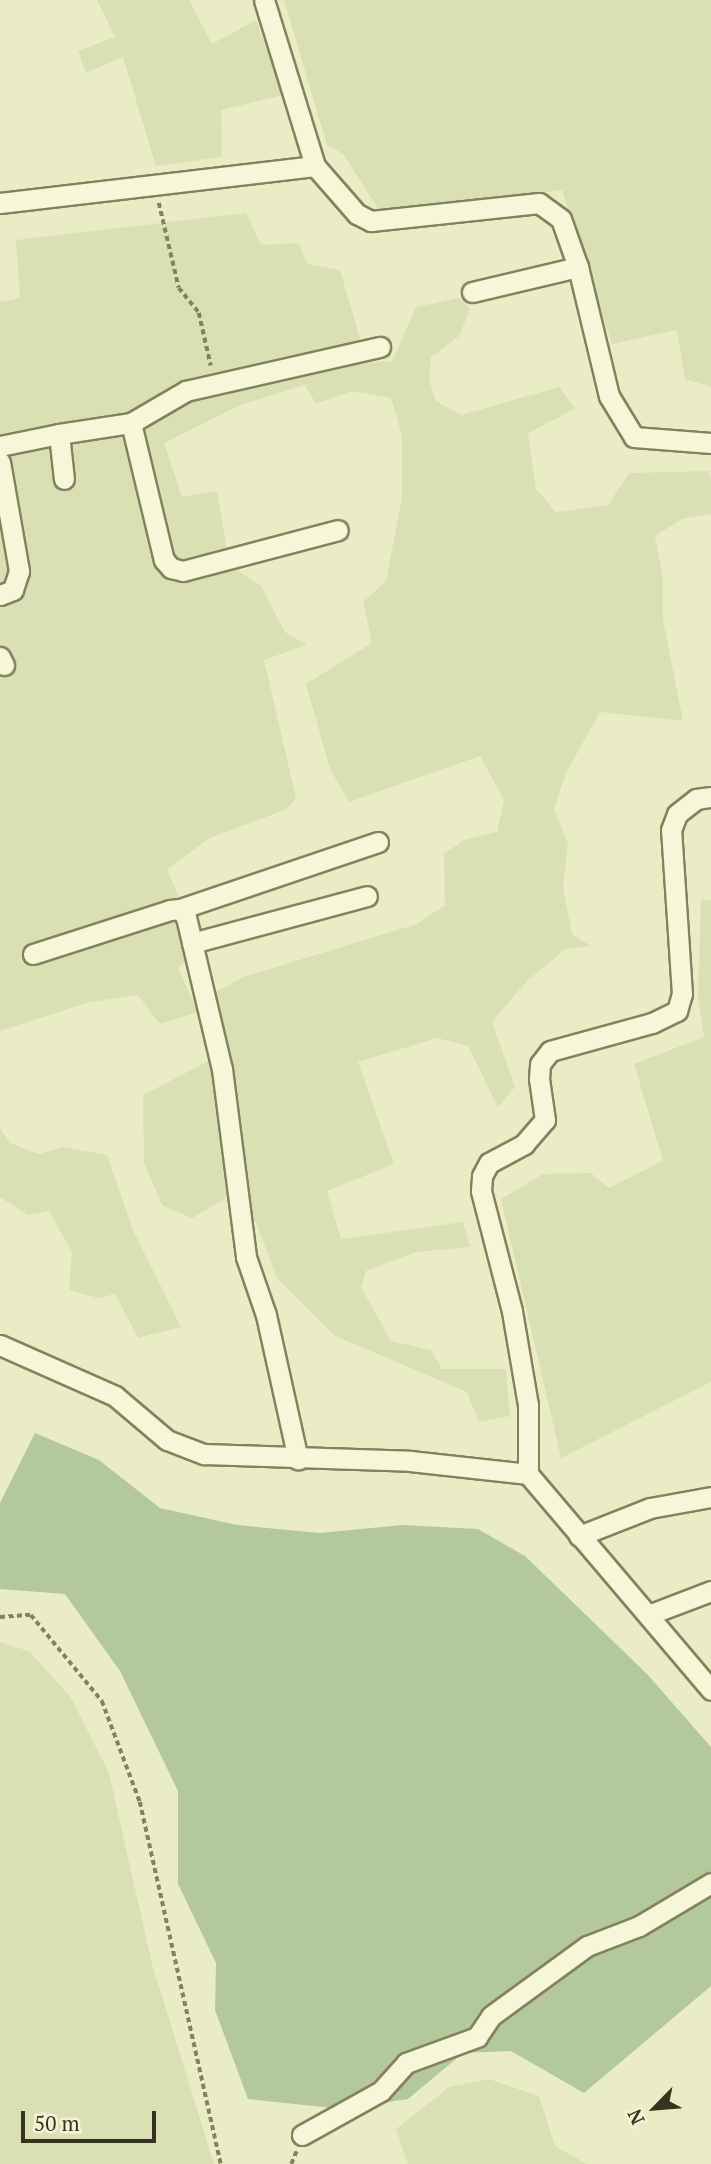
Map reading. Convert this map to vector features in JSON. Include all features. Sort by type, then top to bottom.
[{"type":"street","points":[[264,0],[315,166],[358,214],[371,221],[539,203],[561,219],[578,267],[608,396],[634,437],[711,443]]},
{"type":"street","points":[[0,203],[315,166]]},
{"type":"street","points":[[472,292],[578,267]]},
{"type":"street","points":[[0,446],[131,423],[186,391],[380,346]]},
{"type":"street","points":[[131,423],[164,560],[171,568],[183,571],[338,530]]},
{"type":"street","points":[[59,434],[64,480]]},
{"type":"street","points":[[0,462],[19,571],[13,590],[0,595]]},
{"type":"street","points":[[711,797],[696,799],[677,814],[671,830],[682,994],[677,1011],[652,1023],[550,1051],[540,1064],[538,1079],[545,1120],[524,1144],[489,1163],[482,1176],[481,1191],[512,1311],[528,1405],[528,1474],[711,1690]]},
{"type":"street","points":[[33,954],[180,909],[378,842]]},
{"type":"street","points":[[192,943],[367,896]]},
{"type":"street","points":[[180,909],[192,943],[222,1069],[246,1257],[266,1315],[298,1459]]},
{"type":"street","points":[[2,1351],[115,1396],[167,1440],[205,1454],[410,1461],[528,1474]]},
{"type":"street","points":[[579,1536],[650,1508],[711,1497]]},
{"type":"street","points":[[648,1615],[711,1591]]},
{"type":"street","points":[[302,2134],[381,2091],[406,2063],[477,2036],[491,2015],[587,1946],[639,1926],[711,1883]]},
{"type":"path","points":[[155,184],[179,288],[199,313],[215,384]]},
{"type":"path","points":[[0,1617],[31,1615],[102,1701],[140,1802],[221,2164]]},
{"type":"green space","points":[[97,0],[189,0],[212,44],[256,20],[283,95],[221,110],[222,157],[156,166],[123,57],[86,73],[78,51],[115,37]]},
{"type":"green space","points":[[284,0],[711,0],[711,387],[685,379],[677,330],[612,344],[562,190],[381,213],[343,154],[327,145]]},
{"type":"green space","points":[[246,213],[261,245],[299,243],[307,264],[340,270],[367,363],[392,361],[416,307],[459,298],[470,309],[459,336],[431,357],[429,379],[436,401],[461,415],[559,387],[575,409],[528,433],[536,489],[556,512],[608,505],[629,473],[709,471],[711,480],[711,514],[682,519],[655,536],[663,578],[663,620],[683,721],[600,712],[566,773],[554,809],[568,843],[563,888],[572,934],[591,946],[566,949],[527,981],[492,1022],[515,1087],[498,1107],[468,1046],[437,1038],[358,1062],[394,1164],[327,1191],[341,1239],[463,1222],[470,1247],[416,1252],[366,1271],[361,1287],[391,1341],[431,1350],[442,1369],[506,1369],[510,1416],[479,1422],[467,1392],[335,1336],[277,1278],[255,1220],[228,1197],[192,1218],[162,1205],[144,1163],[143,1095],[224,1053],[212,994],[243,977],[417,924],[445,905],[444,854],[464,840],[497,832],[504,800],[480,756],[349,802],[330,769],[306,684],[372,643],[363,602],[386,581],[402,498],[402,436],[391,398],[352,391],[316,404],[305,385],[240,405],[164,443],[182,497],[217,491],[226,545],[240,572],[261,586],[285,632],[307,645],[264,660],[296,798],[287,809],[210,838],[167,869],[201,949],[178,968],[198,1012],[160,1024],[138,995],[90,1002],[0,1031],[0,302],[20,298],[16,240]]},
{"type":"green space","points":[[701,899],[711,901],[711,1382],[561,1458],[501,1199],[543,1174],[591,1173],[609,1188],[663,1161],[634,1064],[704,1037],[698,998]]},
{"type":"green space","points":[[0,1128],[10,1143],[39,1154],[63,1147],[107,1155],[133,1230],[181,1327],[138,1338],[115,1294],[98,1298],[69,1290],[72,1252],[49,1211],[28,1215],[0,1197]]},
{"type":"green space","points":[[35,1433],[99,1460],[160,1508],[237,1525],[319,1533],[403,1525],[478,1529],[525,1556],[647,1674],[711,1747],[711,1986],[584,2093],[511,2051],[463,2053],[408,2099],[343,2109],[248,2099],[215,2010],[216,1963],[178,1884],[178,1791],[120,1671],[65,1594],[0,1589],[0,1503]]},
{"type":"green space","points":[[0,1642],[29,1651],[70,1696],[109,1773],[152,1964],[214,2164],[0,2164]]},
{"type":"green space","points":[[489,2079],[539,2096],[555,2146],[587,2164],[408,2164],[396,2129],[449,2087]]}]
